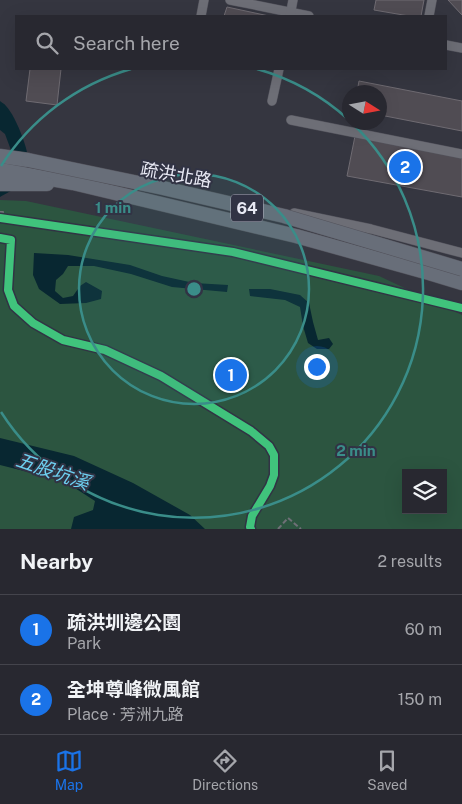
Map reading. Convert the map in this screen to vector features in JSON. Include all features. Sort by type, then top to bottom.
[{"type":"highway","name":"64","points":[[0,157],[28,160],[164,188],[284,216],[462,269]]},
{"type":"highway","name":"64","points":[[0,170],[73,183],[296,236],[462,283]]},
{"type":"highway","points":[[0,184],[73,183]]},
{"type":"street","points":[[200,15],[204,0]]},
{"type":"street","points":[[230,0],[290,14],[293,0]]},
{"type":"street","points":[[429,15],[432,0]]},
{"type":"street","points":[[447,45],[462,48]]},
{"type":"street","points":[[272,101],[279,70]]},
{"type":"street","points":[[291,120],[462,154]]},
{"type":"street","name":"疏洪北路","points":[[0,163],[66,171],[320,218],[371,229],[462,253]]},
{"type":"path","points":[[0,212],[3,212],[0,218],[10,220]]},
{"type":"path","points":[[278,529],[288,518],[300,529]]},
{"type":"green space","points":[[0,200],[26,201],[379,276],[462,315],[462,529],[0,529]]},
{"type":"water","points":[[0,101],[10,111],[19,128],[26,147],[29,165],[26,176],[20,184],[0,197],[0,189],[18,169],[5,134],[0,130]]},
{"type":"water","points":[[34,253],[68,255],[130,265],[162,276],[194,283],[228,285],[227,292],[172,287],[131,274],[94,266],[68,266],[56,280],[55,291],[63,298],[73,296],[80,286],[86,282],[102,291],[101,299],[86,303],[60,304],[39,289],[33,275]]},
{"type":"water","points":[[249,289],[270,289],[300,295],[309,303],[318,340],[329,338],[333,344],[329,349],[317,349],[308,343],[300,307],[285,300],[250,296]]},
{"type":"water","name":"五股坑溪","points":[[0,438],[74,456],[133,483],[190,515],[205,529],[71,529],[74,517],[93,510],[95,501],[64,481],[0,465]]},
{"type":"building","points":[[376,0],[424,0],[421,15],[403,15],[374,10]]},
{"type":"building","points":[[448,0],[462,0],[462,15]]},
{"type":"building","points":[[227,7],[264,15],[224,15]]},
{"type":"building","points":[[30,70],[61,70],[57,105],[26,101]]},
{"type":"building","points":[[359,81],[380,85],[358,85]]},
{"type":"building","points":[[387,86],[462,101],[462,131],[387,116]]},
{"type":"building","points":[[355,136],[462,158],[462,197],[347,176]]},
{"type":"cycle path","points":[[0,218],[233,252],[462,308]]},
{"type":"cycle path","points":[[0,238],[11,240],[8,290],[14,306],[33,323],[63,340],[105,350],[161,376],[251,431],[269,446],[274,455],[274,475],[270,486],[252,516],[251,529]]},
{"type":"place","name":"全坤尊峰微風館","points":[[405,167]]},
{"type":"place","name":"疏洪圳邊公園","points":[[231,375]]}]
